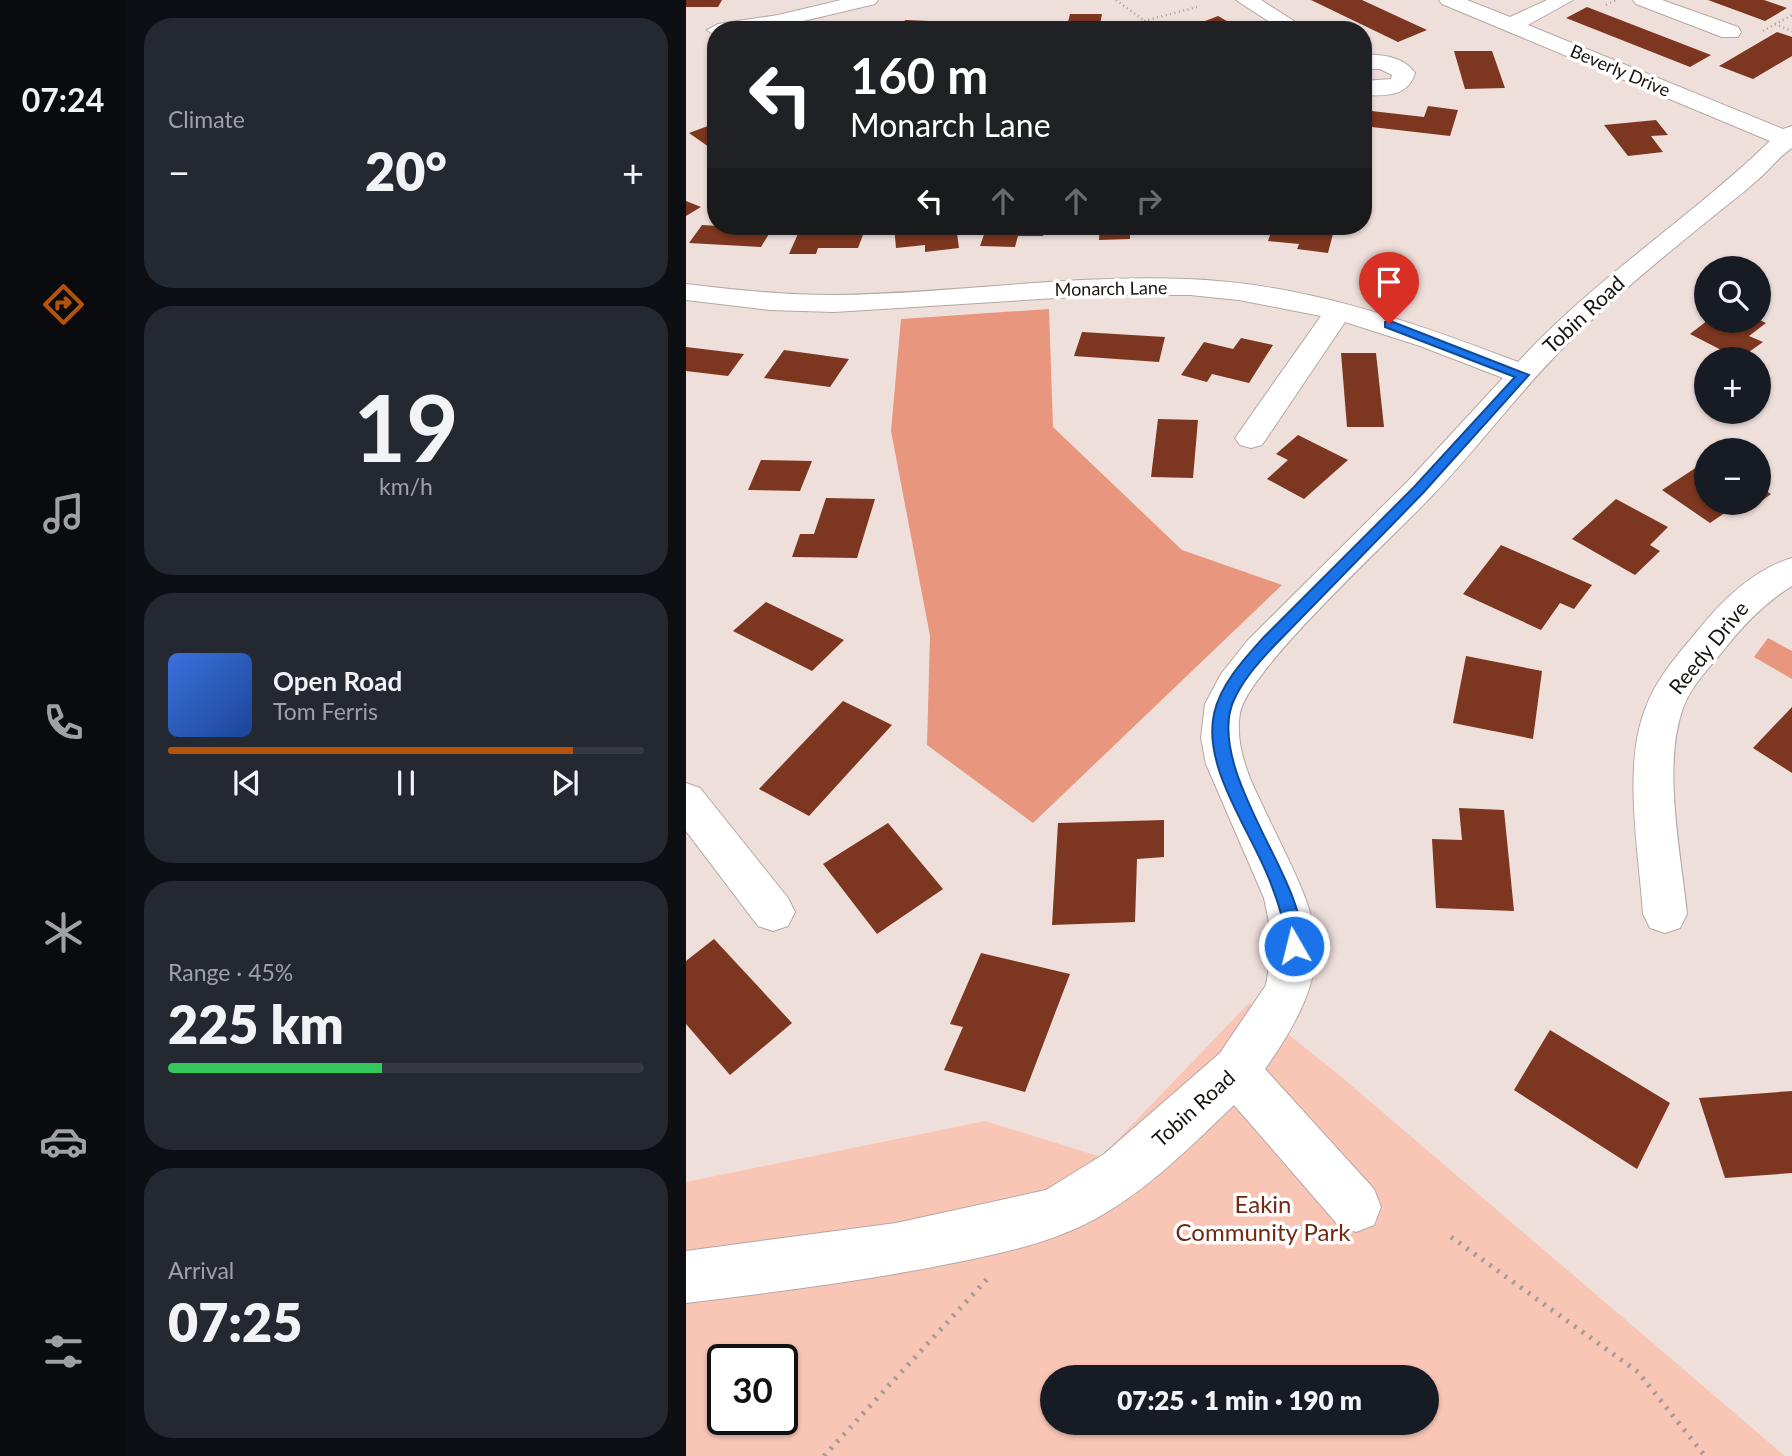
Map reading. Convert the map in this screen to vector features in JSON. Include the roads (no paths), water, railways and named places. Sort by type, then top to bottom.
[{"type":"street","points":[[778,21],[868,0]]},
{"type":"street","points":[[1246,0],[1282,21]]},
{"type":"street","name":"Beverly Drive","points":[[1449,0],[1790,137]]},
{"type":"street","points":[[1511,25],[1563,0]]},
{"type":"street","points":[[1643,0],[1730,32]]},
{"type":"street","points":[[1372,62],[1381,62],[1405,74],[1401,83],[1385,89],[1372,88]]},
{"type":"street","name":"Tobin Road","points":[[686,1277],[879,1254],[1036,1219],[1115,1180],[1236,1073],[1285,998],[1295,968],[1292,923],[1280,883],[1234,786],[1220,740],[1221,715],[1246,667],[1419,490],[1557,337],[1620,279],[1742,180],[1790,137]]},
{"type":"street","name":"Monarch Lane","points":[[686,292],[785,302],[853,303],[1141,286],[1254,294],[1339,310],[1430,338],[1523,375]]},
{"type":"street","points":[[1251,438],[1339,310]]},
{"type":"street","name":"Reedy Drive","points":[[1665,914],[1654,745],[1663,709],[1676,684],[1731,614],[1763,585],[1792,570]]},
{"type":"street","points":[[686,800],[773,912]]},
{"type":"street","points":[[1236,1073],[1356,1207]]},
{"type":"park label","name":"Eakin Community Park","points":[[1263,1219]]}]
